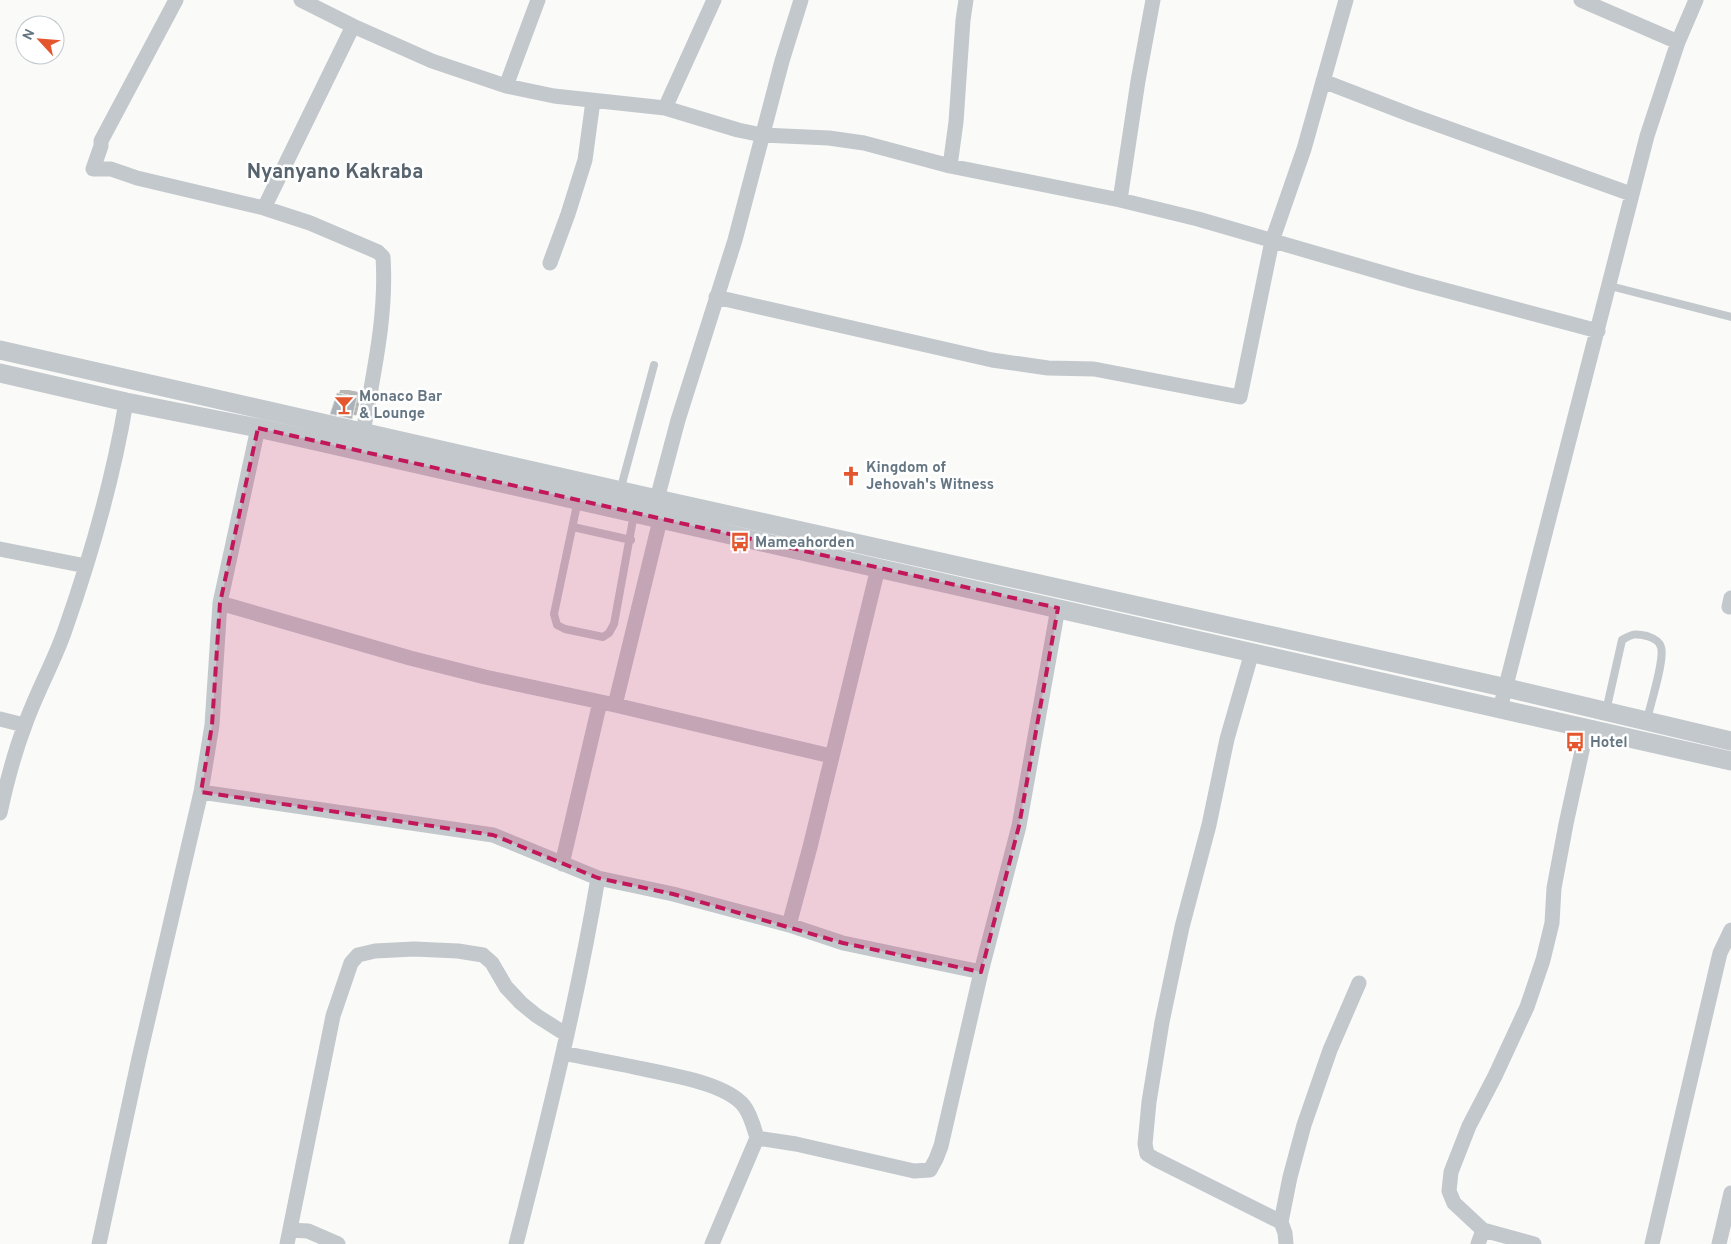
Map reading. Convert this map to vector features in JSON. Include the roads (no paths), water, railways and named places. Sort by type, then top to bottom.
[{"type":"street","points":[[176,0],[101,141],[93,169],[111,169],[136,178],[264,208],[310,224],[378,252],[383,257],[383,300],[379,340],[363,433]]},
{"type":"street","points":[[301,0],[353,26],[432,61],[506,86],[554,96],[665,108],[738,130],[762,135],[829,138],[864,143],[950,166],[1120,200],[1198,219],[1598,331]]},
{"type":"street","points":[[506,86],[538,0]]},
{"type":"street","points":[[665,108],[714,0]]},
{"type":"street","points":[[657,500],[678,420],[735,240],[762,135],[801,0]]},
{"type":"street","points":[[950,166],[956,122],[966,0]]},
{"type":"street","points":[[1120,200],[1153,0]]},
{"type":"street","points":[[716,297],[992,360],[1048,368],[1094,369],[1240,397],[1272,241],[1304,149],[1346,0]]},
{"type":"street","points":[[1581,0],[1678,42]]},
{"type":"street","points":[[1500,709],[1507,688],[1550,511],[1610,286],[1631,194],[1647,136],[1678,42],[1696,0]]},
{"type":"street","points":[[264,208],[353,26]]},
{"type":"street","points":[[1323,81],[1411,115],[1631,194]]},
{"type":"street","points":[[550,263],[585,160],[593,101]]},
{"type":"street","points":[[0,350],[657,500],[1507,688],[1731,741]]},
{"type":"street","points":[[0,374],[126,402],[258,428],[1731,761]]},
{"type":"street","points":[[0,813],[24,725],[65,631],[86,566],[107,494],[126,402]]},
{"type":"street","points":[[98,1244],[201,792],[212,725],[220,602],[258,428]]},
{"type":"street","points":[[562,864],[660,520]]},
{"type":"street","points":[[0,548],[86,566]]},
{"type":"street","points":[[789,925],[810,848],[878,568]]},
{"type":"street","points":[[220,602],[410,658],[484,677],[608,703],[831,756]]},
{"type":"street","points":[[757,1138],[837,1152],[901,1169],[914,1171],[930,1170],[941,1146],[1019,826],[1058,608]]},
{"type":"street","points":[[1252,652],[1227,739],[1209,825],[1182,927],[1162,1022],[1149,1102],[1145,1144],[1147,1154],[1155,1159],[1281,1222]]},
{"type":"street","points":[[0,719],[24,725]]},
{"type":"street","points":[[1534,1244],[1480,1237],[1454,1203],[1449,1191],[1450,1172],[1468,1126],[1495,1076],[1527,1007],[1543,960],[1552,923],[1554,888],[1566,824],[1587,728]]},
{"type":"street","points":[[201,792],[493,835],[598,878],[673,894],[789,925],[843,943],[982,972]]},
{"type":"street","points":[[516,1244],[567,1035],[585,954],[598,878]]},
{"type":"street","points":[[1652,1244],[1731,930]]},
{"type":"street","points":[[338,1244],[308,1231],[289,1237],[333,1016],[351,963],[358,955],[375,951],[414,949],[458,950],[483,955],[492,963],[506,986],[521,1004],[567,1035]]},
{"type":"street","points":[[1286,1244],[1281,1222],[1292,1169],[1317,1083],[1359,983]]},
{"type":"street","points":[[563,1052],[677,1076],[710,1086],[734,1097],[745,1107],[753,1123],[757,1138],[712,1244]]},
{"type":"street","points":[[1719,1244],[1731,1194]]},
{"type":"lane","points":[[1610,286],[1731,318]]},
{"type":"lane","points":[[620,491],[654,365]]},
{"type":"lane","points":[[578,500],[554,614],[557,624],[565,630],[603,637],[609,633],[614,624],[634,514]]},
{"type":"lane","points":[[573,527],[630,540]]},
{"type":"lane","points":[[1606,711],[1622,640],[1632,634],[1644,636],[1656,639],[1662,646],[1662,659],[1646,720]]},
{"type":"place","name":"Monaco Bar & Lounge","points":[[344,405]]},
{"type":"place","name":"Kingdom of Jehovah's Witness","points":[[851,476]]},
{"type":"place","name":"Mameahorden","points":[[740,542]]},
{"type":"place","name":"Hotel","points":[[1575,742]]},
{"type":"district","name":"Nyanyano Kakraba","points":[[335,171]]}]
